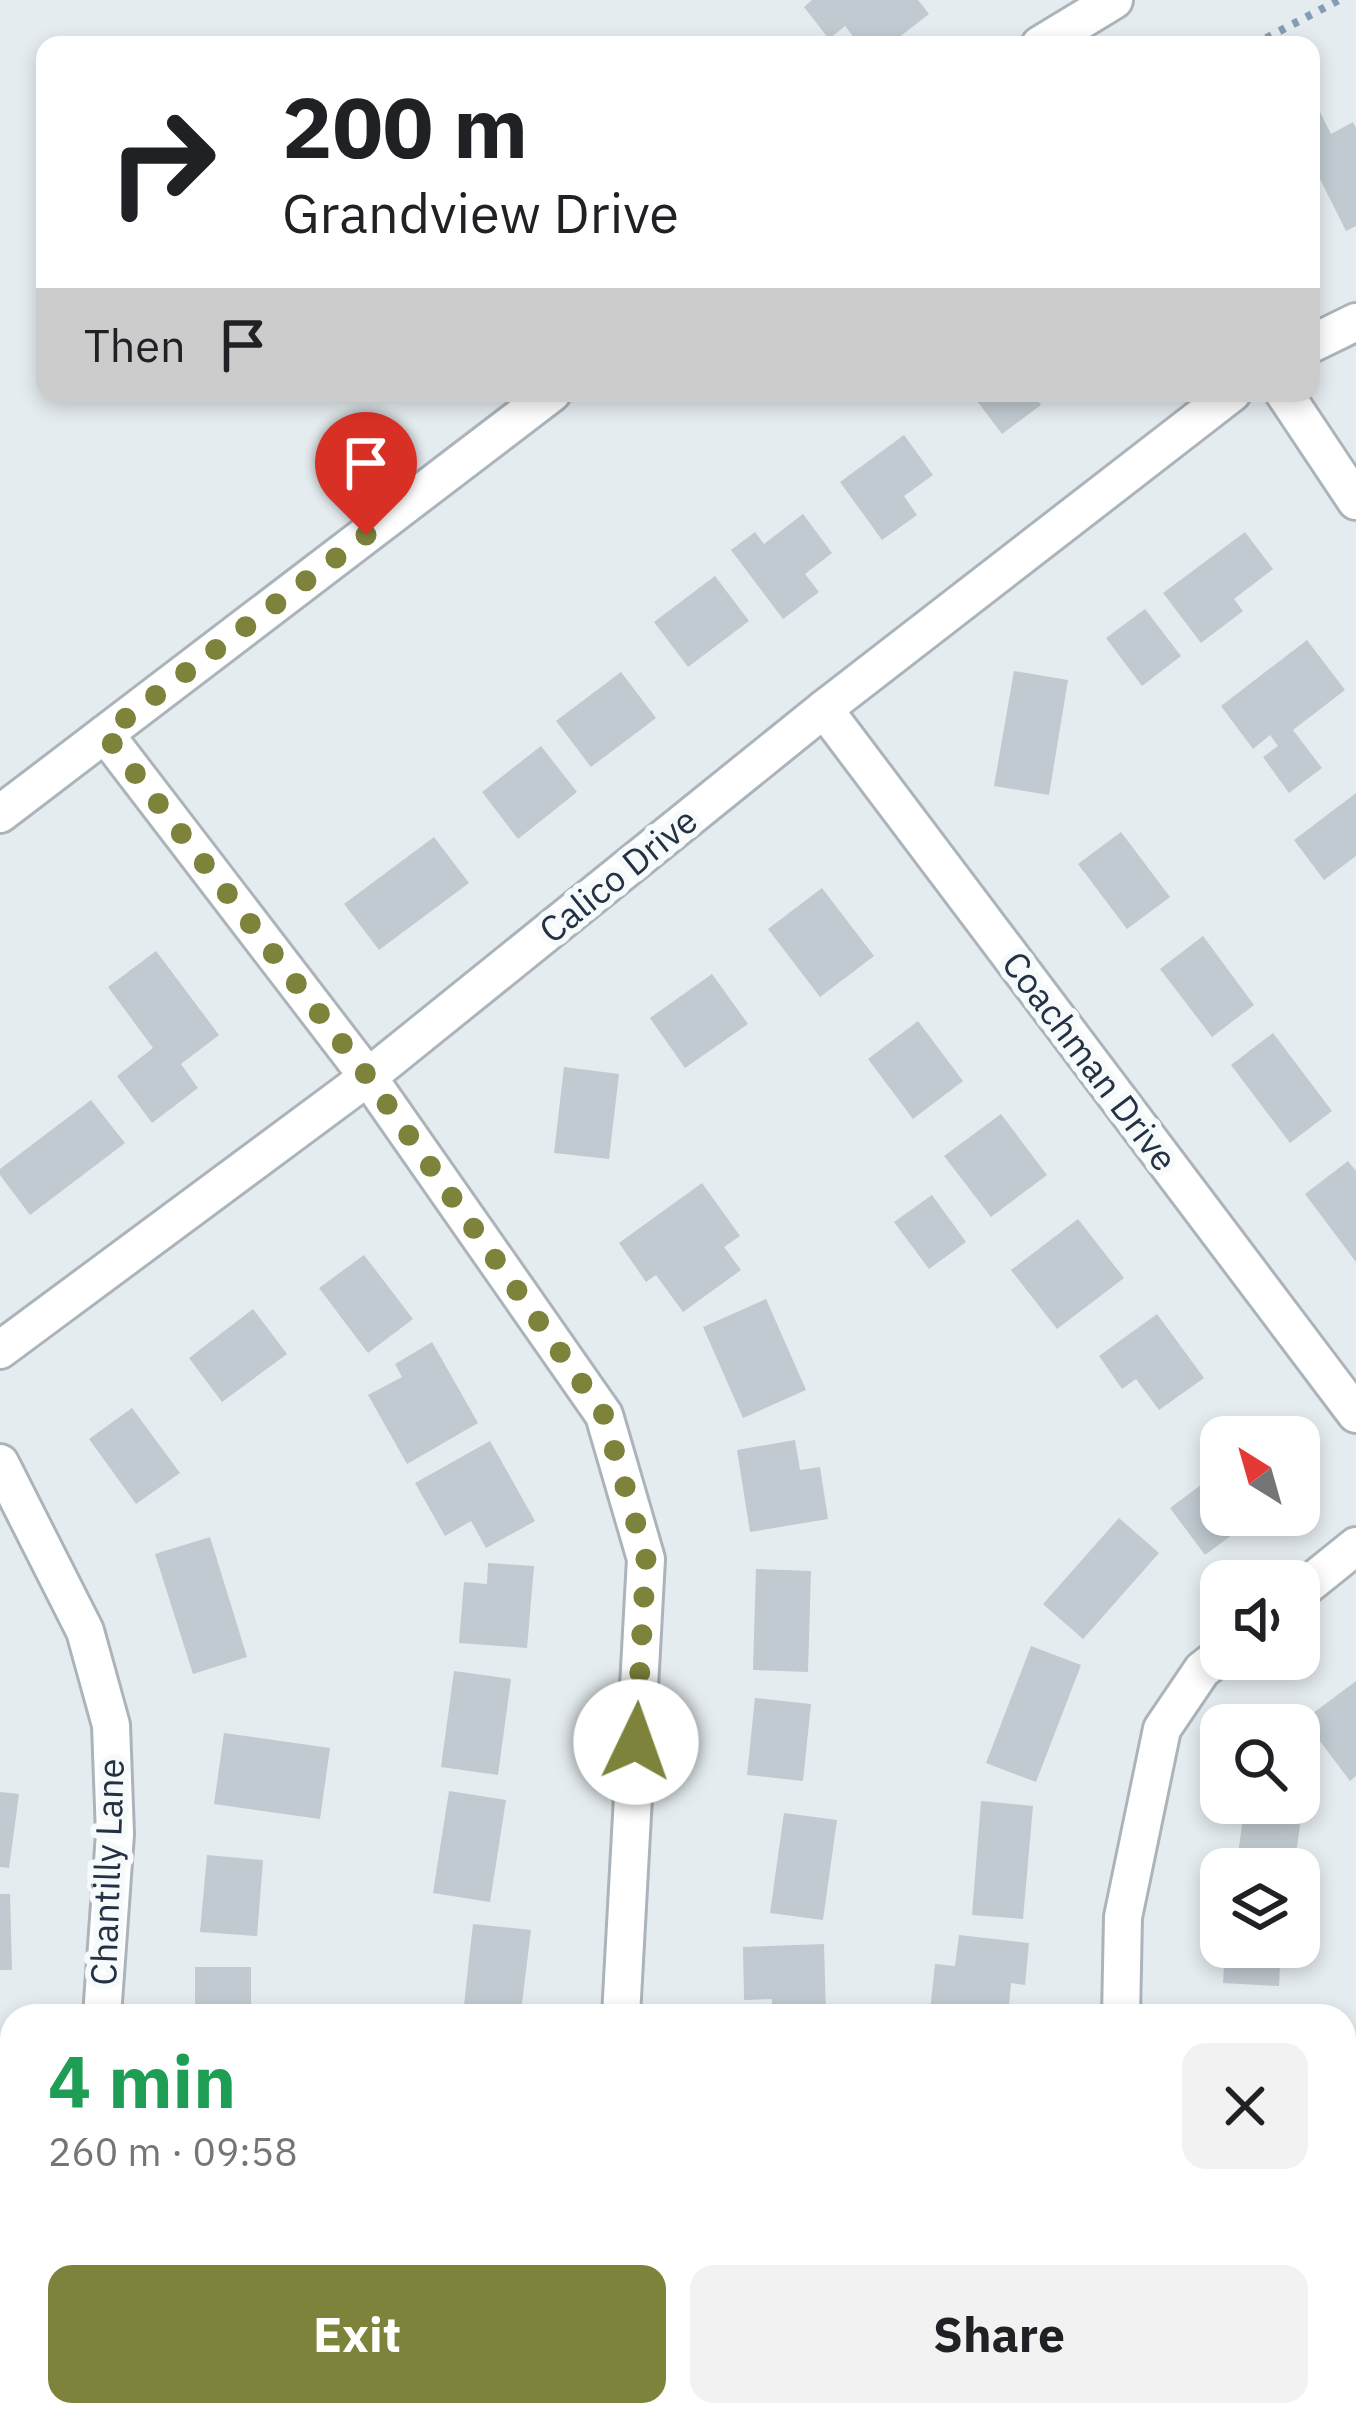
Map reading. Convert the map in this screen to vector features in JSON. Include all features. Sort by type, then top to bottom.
[{"type":"street","points":[[1079,22],[1114,0]]},
{"type":"street","points":[[1320,340],[1356,322]]},
{"type":"street","points":[[0,814],[540,402]]},
{"type":"street","name":"Calico Drive","points":[[0,1350],[368,1077],[824,709],[1220,402]]},
{"type":"street","points":[[1290,402],[1356,501]]},
{"type":"street","name":"Coachman Drive","points":[[824,709],[1356,1414]]},
{"type":"street","points":[[105,734],[368,1077],[604,1415],[646,1558],[622,2004]]},
{"type":"street","name":"Chantilly Lane","points":[[0,1463],[85,1631],[111,1724],[115,1834],[103,2004]]},
{"type":"street","points":[[1320,1575],[1356,1546]]},
{"type":"street","points":[[1121,2004],[1123,1917],[1162,1729],[1200,1673]]},
{"type":"path","points":[[1270,36],[1339,0]]},
{"type":"building","points":[[812,0],[918,0],[929,14],[901,36],[853,36],[845,26],[827,36],[804,7]]},
{"type":"building","points":[[1320,112],[1331,134],[1353,122],[1356,128],[1356,226],[1346,231],[1320,179]]},
{"type":"building","points":[[978,402],[1039,402],[1041,405],[1002,434]]},
{"type":"building","points":[[904,435],[933,475],[904,496],[917,515],[882,540],[840,482]]},
{"type":"building","points":[[803,514],[832,553],[805,574],[819,592],[783,619],[731,550],[755,532],[764,544]]},
{"type":"building","points":[[1245,532],[1273,569],[1234,599],[1243,611],[1201,643],[1163,593]]},
{"type":"building","points":[[715,576],[749,621],[688,667],[654,622]]},
{"type":"building","points":[[1145,609],[1181,656],[1142,686],[1106,638]]},
{"type":"building","points":[[1307,640],[1345,690],[1293,730],[1322,768],[1289,793],[1263,757],[1278,746],[1270,735],[1253,749],[1221,706]]},
{"type":"building","points":[[1014,671],[1068,680],[1049,795],[994,786]]},
{"type":"building","points":[[621,672],[656,718],[591,767],[556,721]]},
{"type":"building","points":[[541,746],[577,792],[518,839],[482,792]]},
{"type":"building","points":[[1356,793],[1356,856],[1324,880],[1294,840]]},
{"type":"building","points":[[1121,832],[1170,897],[1127,929],[1078,864]]},
{"type":"building","points":[[434,837],[469,883],[379,950],[344,904]]},
{"type":"building","points":[[822,888],[874,956],[820,997],[768,929]]},
{"type":"building","points":[[1203,936],[1254,1005],[1212,1037],[1160,969]]},
{"type":"building","points":[[156,951],[219,1035],[181,1064],[198,1088],[152,1123],[117,1076],[153,1048],[108,987]]},
{"type":"building","points":[[712,974],[748,1024],[685,1068],[650,1018]]},
{"type":"building","points":[[918,1021],[963,1081],[913,1119],[868,1059]]},
{"type":"building","points":[[1273,1033],[1332,1111],[1290,1143],[1231,1065]]},
{"type":"building","points":[[564,1067],[619,1074],[609,1159],[554,1153]]},
{"type":"building","points":[[91,1100],[125,1143],[30,1215],[0,1169]]},
{"type":"building","points":[[1001,1114],[1047,1175],[991,1217],[944,1156]]},
{"type":"building","points":[[1348,1161],[1356,1171],[1356,1262],[1305,1194]]},
{"type":"building","points":[[702,1183],[740,1236],[724,1247],[741,1270],[683,1312],[656,1275],[646,1282],[619,1243]]},
{"type":"building","points":[[932,1195],[966,1242],[929,1269],[894,1222]]},
{"type":"building","points":[[1078,1219],[1124,1278],[1057,1329],[1011,1270]]},
{"type":"building","points":[[364,1255],[413,1319],[368,1353],[319,1288]]},
{"type":"building","points":[[766,1299],[806,1390],[743,1418],[703,1327]]},
{"type":"building","points":[[253,1309],[287,1354],[222,1402],[189,1358]]},
{"type":"building","points":[[1157,1314],[1204,1378],[1159,1410],[1136,1379],[1122,1389],[1099,1356]]},
{"type":"building","points":[[432,1342],[478,1423],[407,1464],[368,1395],[402,1377],[395,1364]]},
{"type":"building","points":[[132,1408],[180,1473],[136,1504],[89,1439]]},
{"type":"building","points":[[795,1440],[800,1470],[820,1467],[828,1519],[750,1532],[737,1450]]},
{"type":"building","points":[[490,1441],[535,1521],[486,1548],[471,1521],[445,1536],[415,1483]]},
{"type":"building","points":[[1200,1486],[1200,1536],[1231,1536],[1205,1555],[1170,1508]]},
{"type":"building","points":[[1119,1518],[1159,1553],[1083,1639],[1043,1604]]},
{"type":"building","points":[[210,1537],[247,1657],[193,1674],[155,1554]]},
{"type":"building","points":[[488,1563],[534,1566],[527,1648],[459,1643],[464,1582],[487,1584]]},
{"type":"building","points":[[756,1569],[811,1571],[808,1672],[753,1670]]},
{"type":"building","points":[[1031,1646],[1081,1665],[1036,1782],[986,1763]]},
{"type":"building","points":[[454,1671],[511,1679],[498,1775],[441,1767]]},
{"type":"building","points":[[1356,1681],[1356,1776],[1350,1781],[1320,1741],[1320,1708]]},
{"type":"building","points":[[755,1698],[811,1704],[803,1781],[747,1775]]},
{"type":"building","points":[[224,1733],[330,1748],[320,1819],[214,1804]]},
{"type":"building","points":[[449,1791],[506,1800],[490,1902],[433,1893]]},
{"type":"building","points":[[0,1792],[19,1794],[9,1868],[0,1867]]},
{"type":"building","points":[[981,1801],[1033,1806],[1023,1919],[972,1915]]},
{"type":"building","points":[[784,1813],[837,1820],[823,1920],[770,1913]]},
{"type":"building","points":[[1242,1824],[1300,1824],[1297,1848],[1239,1848]]},
{"type":"building","points":[[207,1855],[263,1860],[257,1936],[200,1932]]},
{"type":"building","points":[[0,1894],[10,1894],[12,1970],[0,1970]]},
{"type":"building","points":[[473,1924],[531,1930],[522,2004],[464,2004]]},
{"type":"building","points":[[959,1935],[1029,1943],[1025,1985],[1011,1983],[1009,2004],[931,2004],[935,1964],[955,1966]]},
{"type":"building","points":[[824,1944],[826,2004],[744,2000],[743,1947]]},
{"type":"building","points":[[195,1967],[251,1967],[251,2004],[195,2004]]},
{"type":"building","points":[[1224,1968],[1280,1968],[1279,1986],[1223,1983]]},
{"type":"route","points":[[366,535],[105,734],[368,1077],[604,1415],[646,1558],[636,1742]]}]
